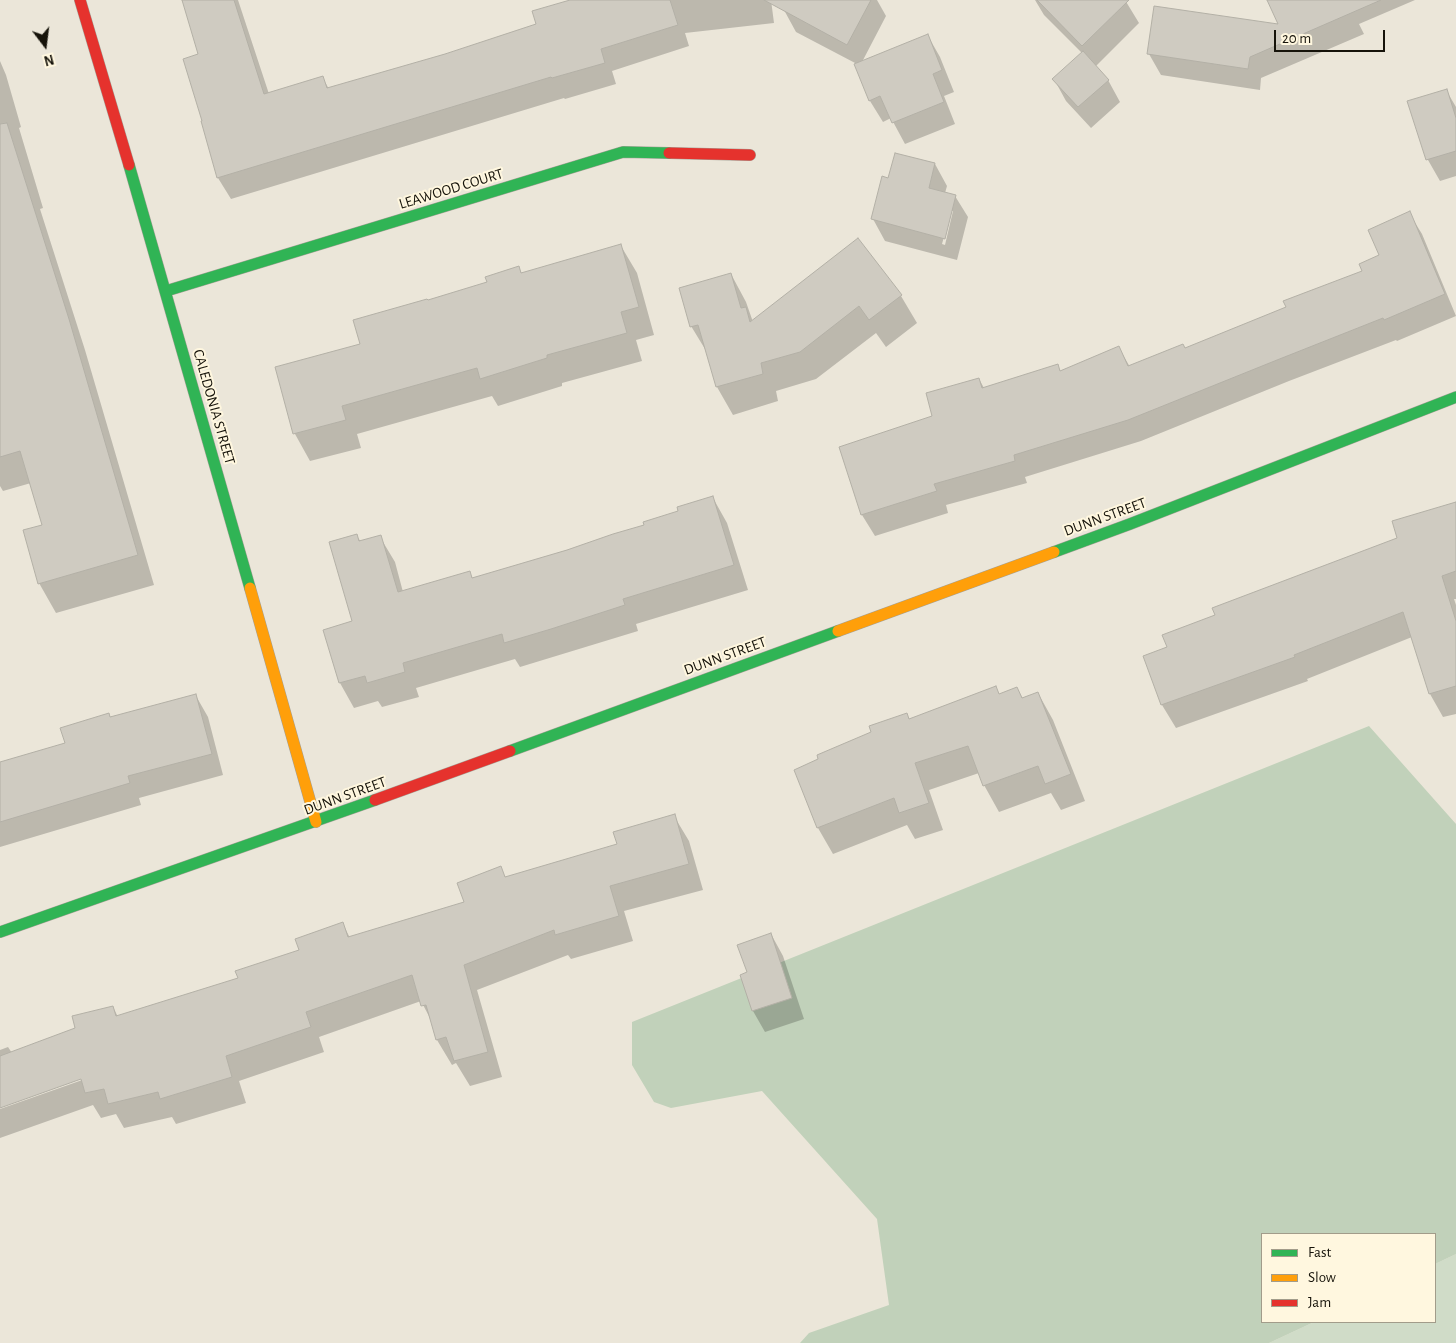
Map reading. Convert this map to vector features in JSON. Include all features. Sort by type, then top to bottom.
[{"type":"street","name":"CALEDONIA STREET","points":[[80,0],[166,291],[316,822]]},
{"type":"street","name":"LEAWOOD COURT","points":[[166,291],[623,152],[750,155]]},
{"type":"street","name":"DUNN STREET","points":[[0,932],[316,822],[1120,527],[1456,397]]},
{"type":"green space","points":[[1369,726],[1456,824],[1456,1254],[1436,1264],[1436,1233],[1261,1233],[1261,1323],[1312,1323],[1269,1343],[800,1343],[809,1333],[889,1305],[877,1219],[762,1091],[671,1108],[654,1102],[632,1065],[632,1022]]},
{"type":"green space","points":[[1456,1254],[1456,1343],[1269,1343],[1312,1323],[1436,1323],[1436,1264]]},
{"type":"building","points":[[182,0],[234,0],[264,94],[323,76],[327,88],[445,54],[536,24],[532,11],[570,0],[670,0],[678,25],[601,49],[605,63],[551,77],[217,178],[183,59],[198,54]]},
{"type":"building","points":[[764,0],[871,0],[847,45]]},
{"type":"building","points":[[1037,0],[1129,0],[1082,46]]},
{"type":"building","points":[[1267,0],[1381,0],[1250,57],[1248,69],[1147,54],[1154,6],[1278,24]]},
{"type":"building","points":[[928,34],[942,70],[933,74],[944,102],[892,123],[880,96],[869,101],[854,64]]},
{"type":"building","points":[[1083,51],[1109,80],[1078,107],[1052,79]]},
{"type":"building","points":[[1447,89],[1456,118],[1456,151],[1426,160],[1407,101]]},
{"type":"building","points":[[7,123],[69,319],[138,555],[38,584],[23,530],[42,525],[20,451],[0,457],[0,124]]},
{"type":"building","points":[[895,153],[935,163],[929,188],[956,195],[945,239],[871,219],[882,176],[888,178]]},
{"type":"building","points":[[1410,211],[1445,294],[1384,320],[1383,318],[1128,420],[1014,455],[1015,461],[934,484],[937,491],[861,515],[839,447],[932,416],[926,393],[979,378],[982,388],[1058,364],[1060,371],[1119,346],[1128,366],[1183,344],[1185,348],[1286,307],[1283,301],[1362,271],[1359,264],[1379,255],[1368,230]]},
{"type":"building","points":[[858,238],[902,295],[869,320],[859,306],[800,352],[761,363],[763,374],[716,387],[698,325],[690,327],[679,288],[731,273],[741,308],[746,307],[750,322]]},
{"type":"building","points":[[621,244],[639,307],[621,312],[627,333],[547,355],[547,358],[480,379],[477,368],[342,406],[346,420],[293,434],[275,367],[360,344],[353,320],[487,282],[485,277],[519,266],[521,273]]},
{"type":"building","points":[[713,496],[734,565],[623,599],[625,605],[551,629],[504,643],[502,634],[403,663],[405,672],[367,683],[365,676],[339,683],[323,630],[352,621],[329,542],[357,534],[359,541],[381,535],[398,592],[470,571],[472,578],[567,550],[644,525],[643,522],[678,511],[677,507]]},
{"type":"building","points":[[1456,502],[1456,571],[1442,576],[1456,621],[1456,686],[1429,694],[1403,612],[1294,655],[1295,657],[1161,705],[1143,656],[1167,647],[1162,635],[1215,615],[1212,608],[1397,538],[1392,521]]},
{"type":"building","points":[[996,686],[999,694],[1017,687],[1022,698],[1038,692],[1071,774],[1045,784],[1038,766],[983,786],[968,746],[915,763],[929,803],[899,813],[894,798],[817,828],[794,770],[818,759],[817,755],[871,732],[869,726],[907,713],[909,719]]},
{"type":"building","points":[[196,694],[212,754],[128,776],[130,783],[0,822],[0,762],[65,743],[60,728],[109,713],[110,717]]},
{"type":"building","points":[[675,814],[689,864],[610,886],[619,916],[555,935],[554,930],[464,965],[488,1052],[454,1061],[446,1037],[436,1040],[426,1005],[421,1006],[412,975],[306,1012],[311,1027],[226,1056],[232,1077],[160,1099],[158,1092],[108,1104],[104,1089],[85,1093],[81,1079],[0,1108],[0,1056],[75,1028],[72,1016],[113,1006],[116,1016],[238,978],[235,971],[299,950],[295,939],[343,922],[348,937],[464,902],[457,883],[501,866],[505,877],[617,844],[613,832]]},
{"type":"building","points":[[771,933],[792,998],[752,1011],[740,975],[747,972],[737,945]]},
{"type":"traffic: fast","points":[[166,291],[623,152],[669,153]]},
{"type":"traffic: fast","points":[[129,165],[250,588]]},
{"type":"traffic: fast","points":[[1054,552],[1456,397]]},
{"type":"traffic: fast","points":[[510,751],[838,631]]},
{"type":"traffic: fast","points":[[0,932],[375,800]]},
{"type":"traffic: slow","points":[[838,631],[1054,552]]},
{"type":"traffic: slow","points":[[250,588],[316,822]]},
{"type":"traffic: jam","points":[[80,0],[129,165]]},
{"type":"traffic: jam","points":[[669,153],[750,155]]},
{"type":"traffic: jam","points":[[375,800],[510,751]]}]
